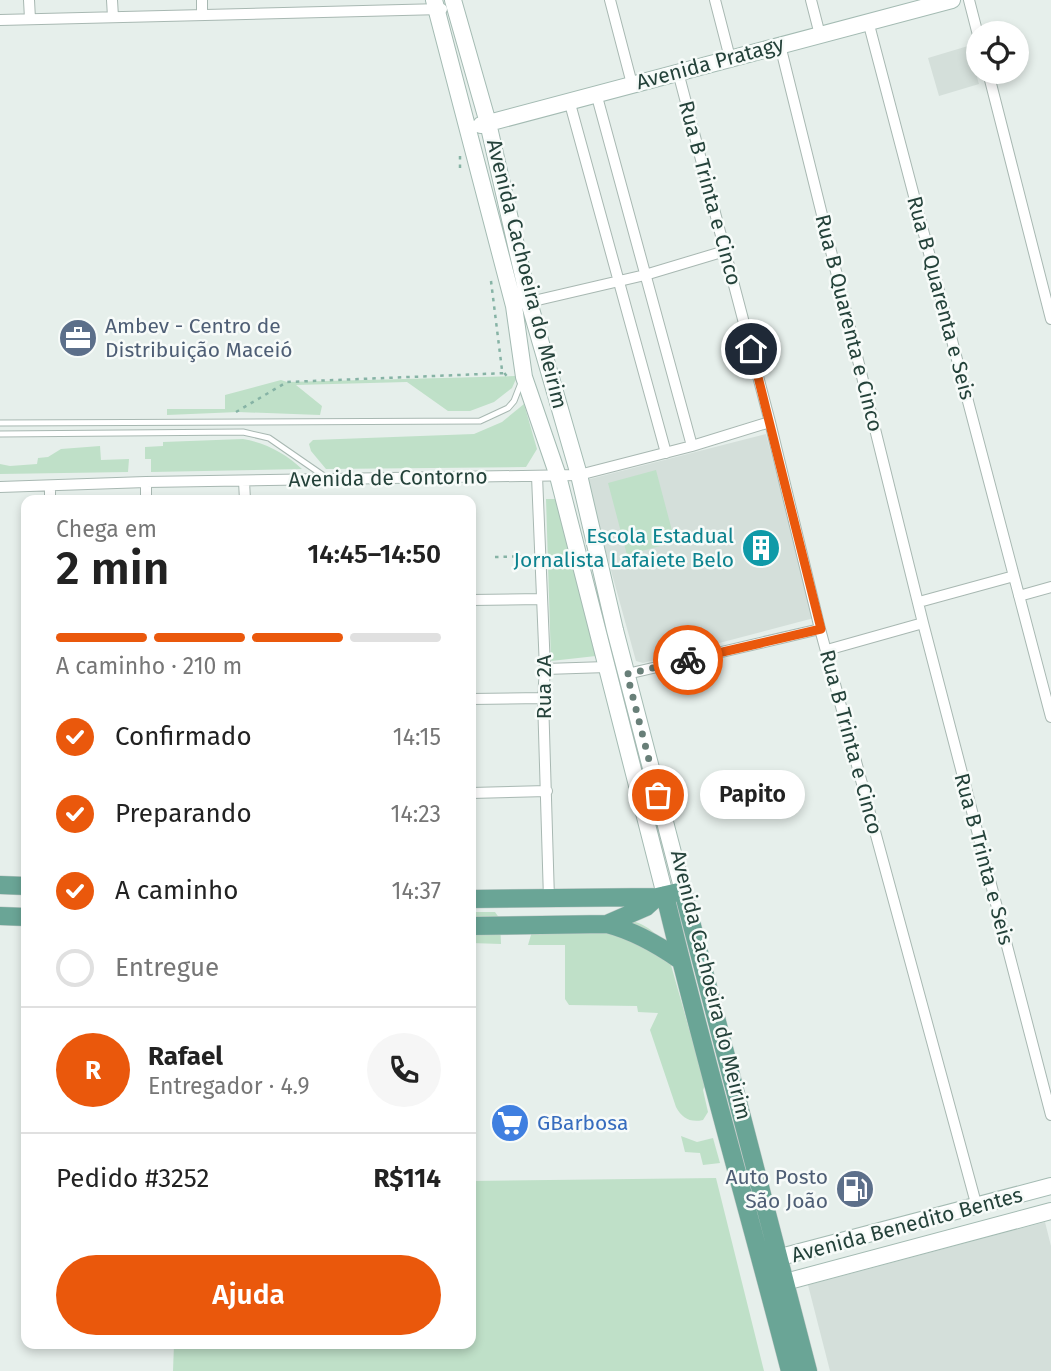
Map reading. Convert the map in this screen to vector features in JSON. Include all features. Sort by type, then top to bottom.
[{"type":"main road","points":[[0,885],[21,886]]},
{"type":"main road","points":[[476,899],[614,898],[661,896],[683,891]]},
{"type":"main road","name":"Avenida Cachoeira do Meirim","points":[[683,891],[776,1285],[790,1371]]},
{"type":"main road","points":[[610,923],[646,907],[661,896]]},
{"type":"main road","name":"Avenida Cachoeira do Meirim","points":[[661,896],[722,1122],[770,1260]]},
{"type":"main road","points":[[610,923],[622,908],[614,898]]},
{"type":"main road","points":[[0,916],[21,917]]},
{"type":"main road","points":[[476,926],[610,923],[652,942],[680,960]]},
{"type":"main road","name":"Avenida Cachoeira do Meirim","points":[[776,1285],[808,1371]]},
{"type":"street","points":[[29,0],[30,19]]},
{"type":"street","points":[[112,0],[113,17]]},
{"type":"street","points":[[202,0],[202,15]]},
{"type":"street","points":[[287,0],[287,12]]},
{"type":"street","points":[[610,0],[632,84]]},
{"type":"street","points":[[715,0],[730,58]]},
{"type":"street","points":[[811,0],[820,35]]},
{"type":"street","name":"Avenida Pratagy","points":[[468,129],[820,35],[916,4],[952,0]]},
{"type":"street","points":[[969,0],[974,21]]},
{"type":"street","points":[[0,20],[202,15],[379,5],[454,4]]},
{"type":"street","name":"Avenida Cachoeira do Meirim","points":[[454,4],[488,123],[522,304],[524,377],[558,476],[661,896]]},
{"type":"street","name":"Avenida Cachoeira do Meirim","points":[[435,5],[468,129],[579,475],[683,891]]},
{"type":"street","name":"Rua B Quarenta e Seis","points":[[868,21],[1051,717]]},
{"type":"street","name":"Rua B Quarenta e Cinco","points":[[780,45],[919,602]]},
{"type":"street","name":"Rua B Trinta e Cinco","points":[[678,72],[821,629],[977,1207]]},
{"type":"street","points":[[991,84],[1051,319]]},
{"type":"street","points":[[596,93],[692,446]]},
{"type":"street","points":[[569,100],[666,453]]},
{"type":"street","points":[[522,304],[645,275],[725,251]]},
{"type":"street","name":"Avenida de Contorno","points":[[0,487],[579,475],[692,446],[770,422]]},
{"type":"street","name":"Rua 2A","points":[[537,476],[545,669],[542,698],[549,899]]},
{"type":"street","points":[[244,481],[245,495]]},
{"type":"street","points":[[146,482],[146,495]]},
{"type":"street","points":[[50,486],[50,495]]},
{"type":"street","points":[[919,602],[1014,576]]},
{"type":"street","points":[[1019,596],[1051,587]]},
{"type":"street","points":[[476,600],[542,599]]},
{"type":"street","name":"Rua B Trinta e Seis","points":[[919,602],[1051,1115]]},
{"type":"street","points":[[827,650],[923,623]]},
{"type":"street","points":[[627,674],[821,629]]},
{"type":"street","points":[[545,669],[607,667]]},
{"type":"street","points":[[476,699],[542,698]]},
{"type":"street","points":[[476,793],[547,791]]},
{"type":"street","name":"Avenida Benedito Bentes","points":[[770,1260],[1051,1186]]},
{"type":"street","name":"Avenida Benedito Bentes","points":[[776,1285],[1051,1211]]},
{"type":"lane","points":[[0,423],[480,421],[508,408],[514,401],[524,377]]},
{"type":"lane","points":[[0,434],[243,432],[269,438],[311,469],[331,480]]},
{"type":"path","points":[[225,413],[238,412],[287,382],[507,373]]},
{"type":"path","points":[[495,557],[541,556]]},
{"type":"shaded area","points":[[966,47],[966,84],[979,84],[939,96],[928,58]]},
{"type":"shaded area","points":[[766,434],[814,618],[643,663],[636,661],[586,480]]},
{"type":"shaded area","points":[[1045,1222],[1051,1246],[1051,1371],[830,1371],[808,1285]]},
{"type":"green space","points":[[515,376],[512,388],[494,402],[470,411],[448,411],[407,382],[296,385],[322,406],[320,415],[238,412],[167,415],[167,409],[225,409],[225,395],[281,380],[287,382]]},
{"type":"green space","points":[[524,404],[537,449],[526,467],[326,469],[311,451],[309,444],[313,440],[474,434],[502,422]]},
{"type":"green space","points":[[243,439],[275,449],[302,469],[151,472],[151,459],[145,459],[145,447],[163,446],[163,442]]},
{"type":"green space","points":[[100,446],[101,460],[129,459],[128,472],[0,474],[0,464],[37,464],[38,458],[48,457],[61,449]]},
{"type":"green space","points":[[656,470],[675,542],[627,555],[608,483]]},
{"type":"green space","points":[[546,499],[558,499],[596,656],[551,661]]},
{"type":"green space","points":[[476,912],[495,912],[500,919],[501,944],[476,943]]},
{"type":"green space","points":[[620,917],[654,932],[667,951],[705,1085],[703,1090],[708,1112],[703,1120],[687,1119],[676,1107],[650,1030],[658,1013],[638,1012],[637,1006],[569,1005],[565,999],[565,945],[528,945],[533,928]]},
{"type":"green space","points":[[681,1136],[697,1142],[713,1138],[720,1163],[703,1165],[700,1153],[685,1152]]},
{"type":"green space","points":[[716,1178],[764,1371],[173,1371],[174,1349],[476,1349],[476,1181]]},
{"type":"way so far","points":[[658,795],[627,674],[688,660]]},
{"type":"place","name":"Ambev - Centro de Distribuição Maceió","points":[[78,338]]},
{"type":"place","name":"Escola Estadual Jornalista Lafaiete Belo","points":[[761,548]]},
{"type":"place","name":"Papito","points":[[658,795]]},
{"type":"place","name":"GBarbosa","points":[[510,1123]]},
{"type":"place","name":"Auto Posto São João","points":[[855,1189]]},
{"type":"route","points":[[688,660],[821,629],[751,349]]}]
